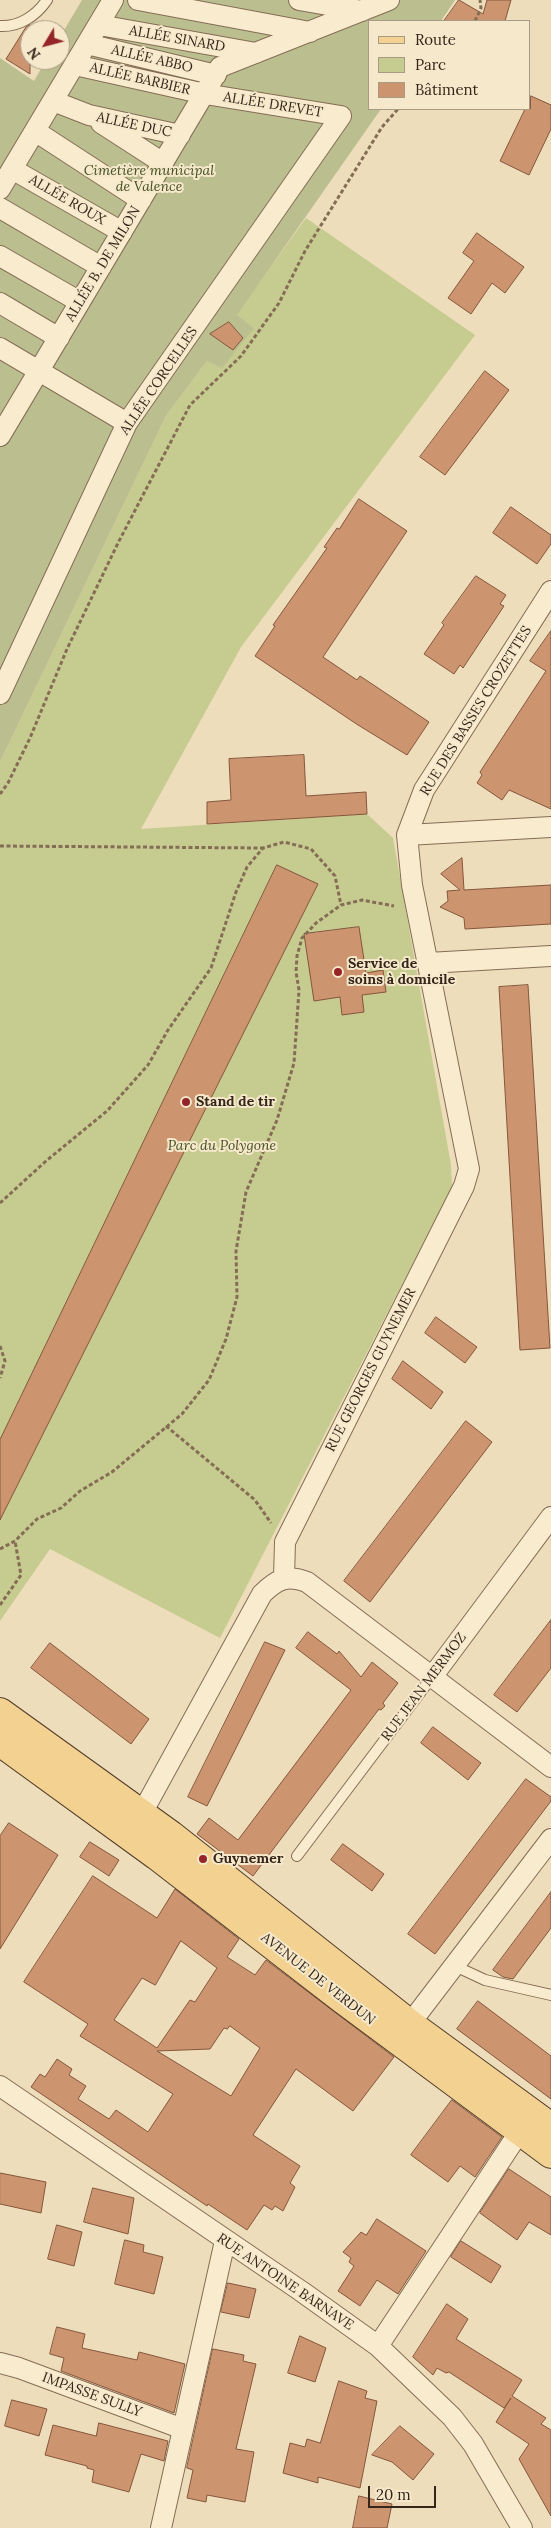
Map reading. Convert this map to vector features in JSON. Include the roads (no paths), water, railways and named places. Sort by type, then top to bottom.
[{"type":"main road","name":"AVENUE DE VERDUN","points":[[0,1712],[142,1813],[520,2131],[551,2154]]},
{"type":"main road","name":"AVENUE DE VERDUN","points":[[10,1750],[404,2032],[551,2127]]},
{"type":"street","points":[[0,189],[113,0]]},
{"type":"street","points":[[138,0],[310,32]]},
{"type":"street","points":[[299,0],[362,11]]},
{"type":"street","name":"ALLÉE B. DE MILON","points":[[0,436],[220,67],[389,0]]},
{"type":"street","name":"ALLÉE SINARD","points":[[98,25],[256,53]]},
{"type":"street","name":"ALLÉE ABBO","points":[[87,44],[216,75]]},
{"type":"street","name":"ALLÉE BARBIER","points":[[75,65],[205,94]]},
{"type":"street","name":"ALLÉE DREVET","points":[[205,94],[342,116]]},
{"type":"street","name":"ALLÉE DUC","points":[[53,101],[89,115],[180,135]]},
{"type":"street","name":"ALLÉE DUC","points":[[89,115],[163,163]]},
{"type":"street","name":"ALLÉE CORCELLES","points":[[0,694],[127,423],[342,116]]},
{"type":"street","points":[[35,131],[141,200]]},
{"type":"street","name":"ALLÉE ROUX","points":[[12,169],[122,232]]},
{"type":"street","points":[[0,208],[101,267]]},
{"type":"street","points":[[0,256],[80,302]]},
{"type":"street","points":[[0,303],[58,338]]},
{"type":"street","points":[[0,348],[127,423]]},
{"type":"street","name":"RUE DES BASSES CROZETTES","points":[[407,835],[424,790],[551,592]]},
{"type":"street","points":[[407,835],[551,827]]},
{"type":"street","name":"RUE GEORGES GUYNEMER","points":[[284,1578],[285,1542],[464,1186],[469,1169],[417,909],[407,835]]},
{"type":"street","points":[[428,963],[551,956]]},
{"type":"street","name":"RUE JEAN MERMOZ","points":[[432,1677],[551,1517]]},
{"type":"street","points":[[86,1804],[108,1813],[128,1816],[142,1813],[262,1594],[272,1583],[284,1578],[295,1577],[307,1582],[551,1767]]},
{"type":"street","points":[[404,2032],[551,1840]]},
{"type":"street","name":"RUE ANTOINE BARNAVE","points":[[0,2086],[301,2291],[378,2346],[452,2417],[473,2444],[522,2528]]},
{"type":"street","points":[[378,2346],[520,2131]]},
{"type":"street","points":[[161,2528],[225,2240]]},
{"type":"street","name":"IMPASSE SULLY","points":[[0,2363],[183,2429]]},
{"type":"lane","points":[[0,26],[10,26],[22,22],[38,11],[47,0]]},
{"type":"lane","name":"RUE JEAN MERMOZ","points":[[297,1856],[432,1677]]},
{"type":"lane","points":[[0,1734],[10,1750]]},
{"type":"lane","points":[[456,1966],[484,1980],[551,1995]]},
{"type":"place","name":"Service de soins à domicile","points":[[338,972]]},
{"type":"place","name":"Stand de tir","points":[[186,1102]]},
{"type":"place","name":"Guynemer","points":[[203,1859]]},
{"type":"park label","name":"Cimetière municipal de Valence","points":[[149,180]]},
{"type":"park label","name":"Parc du Polygone","points":[[222,1146]]}]
